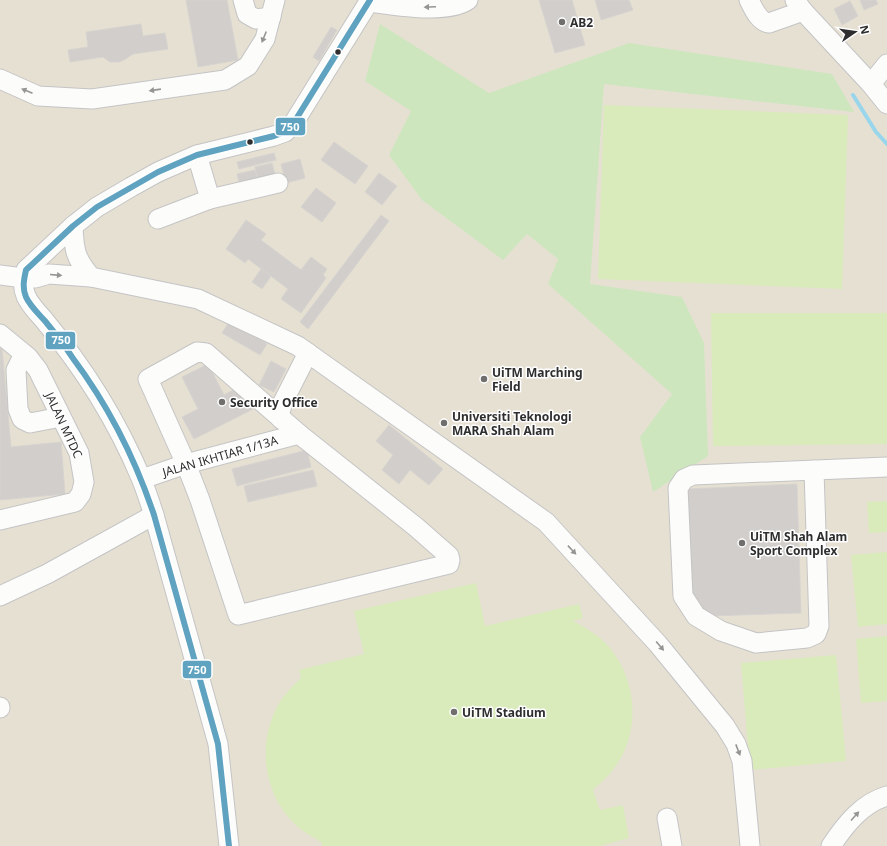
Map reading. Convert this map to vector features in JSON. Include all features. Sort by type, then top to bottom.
[{"type":"street","points":[[243,0],[246,14],[256,19],[273,9]]},
{"type":"street","points":[[229,846],[218,744],[154,515],[142,479],[111,416],[92,384],[65,346],[28,301],[23,290],[23,278],[26,270],[73,226],[97,207],[131,187],[158,172],[197,155],[274,136],[284,132],[293,124],[369,1],[428,8],[452,6],[468,0]]},
{"type":"street","points":[[749,0],[765,23],[769,23],[799,5],[871,84],[887,104]]},
{"type":"street","points":[[0,79],[38,96],[92,100],[225,80],[248,66],[265,39],[273,9]]},
{"type":"street","points":[[871,84],[887,64]]},
{"type":"street","points":[[197,155],[210,199]]},
{"type":"street","points":[[158,219],[210,199],[278,183]]},
{"type":"street","points":[[73,226],[76,254],[80,264],[91,278]]},
{"type":"street","points":[[0,275],[35,278],[49,274],[91,278],[198,299],[298,346],[546,522],[658,644],[726,726],[736,744],[742,761],[750,846]]},
{"type":"street","name":"JALAN MTDC","points":[[0,334],[24,354],[38,370],[79,453],[84,482],[82,494],[75,502],[0,520]]},
{"type":"street","points":[[194,353],[206,353],[299,434],[439,547],[449,556],[449,564],[238,615],[200,500],[186,464],[148,379],[194,353]]},
{"type":"street","points":[[282,419],[280,412],[283,402],[308,353]]},
{"type":"street","points":[[24,354],[16,370],[18,409],[22,419],[30,423],[61,417]]},
{"type":"street","name":"JALAN IKHTIAR 1/13A","points":[[142,479],[186,464],[299,434]]},
{"type":"street","points":[[814,470],[819,626],[816,634],[807,638],[756,643],[721,631],[696,616],[683,596],[678,488],[684,480],[693,475],[814,470],[887,467]]},
{"type":"street","points":[[0,596],[47,574],[154,515]]},
{"type":"street","points":[[831,846],[840,833],[862,808],[887,796]]},
{"type":"street","points":[[667,818],[672,846]]},
{"type":"shaded area","name":"Universiti Teknologi MARA Shah Alam","points":[[0,0],[887,0],[887,846],[0,846]]},
{"type":"green space","points":[[380,24],[489,93],[629,43],[832,74],[854,112],[604,84],[590,284],[682,297],[704,343],[708,456],[653,492],[640,437],[672,394],[548,284],[558,259],[527,234],[503,260],[422,200],[389,155],[411,111],[365,81]]},
{"type":"green space","points":[[604,105],[848,115],[842,289],[598,279]]},
{"type":"green space","points":[[711,313],[887,313],[887,444],[713,446]]},
{"type":"green space","points":[[887,501],[887,532],[869,533],[867,502]]},
{"type":"green space","points":[[887,552],[887,624],[858,627],[851,555]]},
{"type":"green space","name":"UiTM Stadium","points":[[476,583],[485,626],[579,604],[583,618],[573,621],[588,629],[601,639],[623,668],[629,685],[632,703],[632,721],[629,738],[623,755],[613,770],[593,790],[600,810],[623,805],[629,838],[599,846],[322,846],[321,842],[298,827],[287,815],[271,787],[267,771],[267,740],[270,724],[278,705],[287,692],[301,678],[299,670],[364,654],[354,611]]},
{"type":"green space","points":[[887,636],[887,701],[861,703],[856,639]]},
{"type":"green space","points":[[836,655],[846,761],[750,770],[741,663]]},
{"type":"building","points":[[186,0],[227,0],[238,60],[198,67]]},
{"type":"building","name":"AB2","points":[[539,0],[572,0],[585,45],[555,53]]},
{"type":"building","points":[[595,0],[629,0],[633,10],[601,20]]},
{"type":"building","points":[[860,0],[876,0],[878,4],[864,10]]},
{"type":"building","points":[[850,1],[858,16],[842,25],[834,9]]},
{"type":"building","points":[[141,24],[143,36],[165,33],[168,49],[133,54],[119,62],[110,62],[103,57],[70,62],[68,50],[88,47],[86,32]]},
{"type":"building","points":[[331,27],[337,30],[319,61],[313,57]]},
{"type":"building","points":[[334,142],[368,166],[355,184],[321,160]]},
{"type":"building","points":[[274,153],[276,160],[239,169],[237,162]]},
{"type":"building","points":[[300,159],[305,178],[286,183],[281,164]]},
{"type":"building","points":[[272,163],[277,182],[259,186],[255,167]]},
{"type":"building","points":[[255,170],[258,181],[240,186],[237,174]]},
{"type":"building","points":[[379,173],[397,186],[382,205],[365,192]]},
{"type":"building","points":[[316,188],[336,203],[322,222],[301,207]]},
{"type":"building","points":[[381,215],[389,221],[308,329],[300,322]]},
{"type":"building","points":[[246,220],[266,234],[261,240],[301,270],[311,257],[327,269],[323,275],[326,278],[301,313],[281,299],[288,289],[248,259],[245,263],[226,249]]},
{"type":"building","points":[[261,269],[271,276],[262,289],[252,282]]},
{"type":"building","points":[[229,322],[267,344],[260,355],[222,333]]},
{"type":"building","points":[[0,348],[2,349],[11,447],[61,442],[65,494],[0,500]]},
{"type":"building","points":[[271,361],[286,369],[274,392],[259,385]]},
{"type":"building","name":"Security Office","points":[[208,364],[224,395],[241,386],[253,409],[194,439],[182,417],[198,409],[182,377]]},
{"type":"building","points":[[389,425],[443,469],[429,485],[410,470],[399,484],[382,470],[393,455],[376,441]]},
{"type":"building","points":[[307,450],[311,467],[237,486],[232,469]]},
{"type":"building","points":[[313,470],[317,486],[248,502],[244,486]]},
{"type":"building","name":"UiTM Shah Alam Sport Complex","points":[[797,484],[801,613],[710,616],[686,596],[686,489]]},
{"type":"waterway","points":[[853,95],[876,132],[887,144]]},
{"type":"transit line","name":"750","points":[[229,846],[218,744],[154,515],[138,473],[109,413],[85,375],[28,300],[24,290],[26,270],[73,226],[97,207],[158,172],[197,155],[285,132],[293,124],[370,0]]},
{"type":"place","name":"AB2","points":[[562,22]]},
{"type":"place","name":"UiTM Marching Field","points":[[484,379]]},
{"type":"place","name":"Security Office","points":[[222,402]]},
{"type":"place","name":"Universiti Teknologi MARA Shah Alam","points":[[444,423]]},
{"type":"place","name":"UiTM Shah Alam Sport Complex","points":[[742,543]]},
{"type":"place","name":"UiTM Stadium","points":[[454,712]]}]
